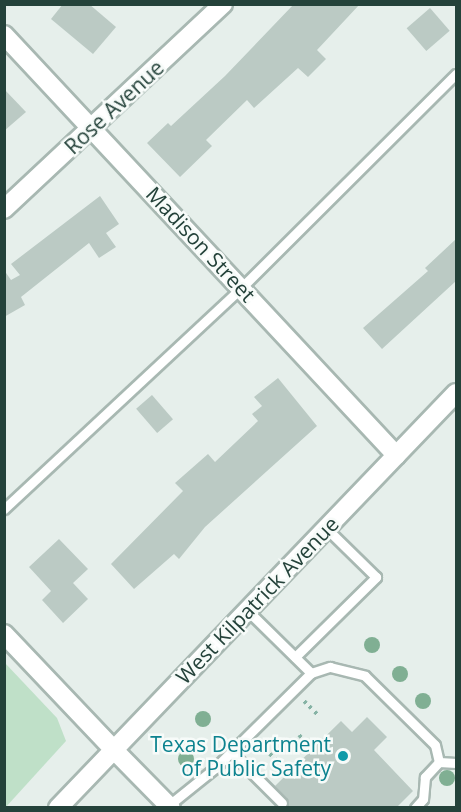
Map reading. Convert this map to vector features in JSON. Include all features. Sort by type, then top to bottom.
[{"type":"street","name":"Rose Avenue","points":[[4,209],[94,128],[223,4]]},
{"type":"street","name":"Madison Street","points":[[4,35],[94,128],[396,455]]},
{"type":"street","name":"West Kilpatrick Avenue","points":[[58,807],[456,393]]},
{"type":"street","points":[[4,634],[170,806]]},
{"type":"lane","points":[[4,509],[241,288],[456,74]]},
{"type":"lane","points":[[295,657],[376,577],[326,528]]},
{"type":"lane","points":[[248,611],[311,672]]},
{"type":"lane","points":[[170,806],[231,752],[311,672],[330,667],[364,676],[435,745],[439,762]]},
{"type":"lane","points":[[231,752],[282,803]]},
{"type":"lane","points":[[439,762],[456,763]]},
{"type":"lane","points":[[415,807],[423,799],[425,777],[439,762]]},
{"type":"path","points":[[299,735],[312,749]]},
{"type":"green space","points":[[5,663],[57,718],[66,741],[5,808]]},
{"type":"building","points":[[63,4],[89,4],[116,27],[93,54],[51,19]]},
{"type":"building","points":[[294,4],[360,4],[317,50],[326,59],[308,77],[298,68],[254,108],[247,100],[206,140],[212,146],[180,177],[147,143],[168,123],[171,126],[225,76]]},
{"type":"building","points":[[430,8],[450,31],[426,51],[407,28]]},
{"type":"building","points":[[4,89],[26,112],[4,131]]},
{"type":"building","points":[[100,196],[119,224],[106,233],[116,247],[99,258],[89,243],[21,297],[25,305],[4,317],[4,270],[11,280],[20,275],[11,264]]},
{"type":"building","points":[[456,239],[456,281],[382,349],[363,328],[428,271],[425,268]]},
{"type":"building","points":[[278,378],[317,426],[205,527],[179,559],[174,554],[134,589],[111,564],[183,491],[175,483],[208,454],[215,462],[258,421],[252,414],[262,406],[254,397]]},
{"type":"building","points":[[152,395],[173,419],[157,433],[136,409]]},
{"type":"building","points":[[59,539],[88,569],[73,583],[88,599],[63,623],[42,600],[51,591],[29,567]]},
{"type":"building","name":"Texas Department of Public Safety","points":[[367,717],[387,737],[374,750],[413,791],[397,807],[287,807],[287,798],[275,786],[341,721],[352,732]]},
{"type":"place","name":"Texas Department of Public Safety","points":[[343,756]]}]
